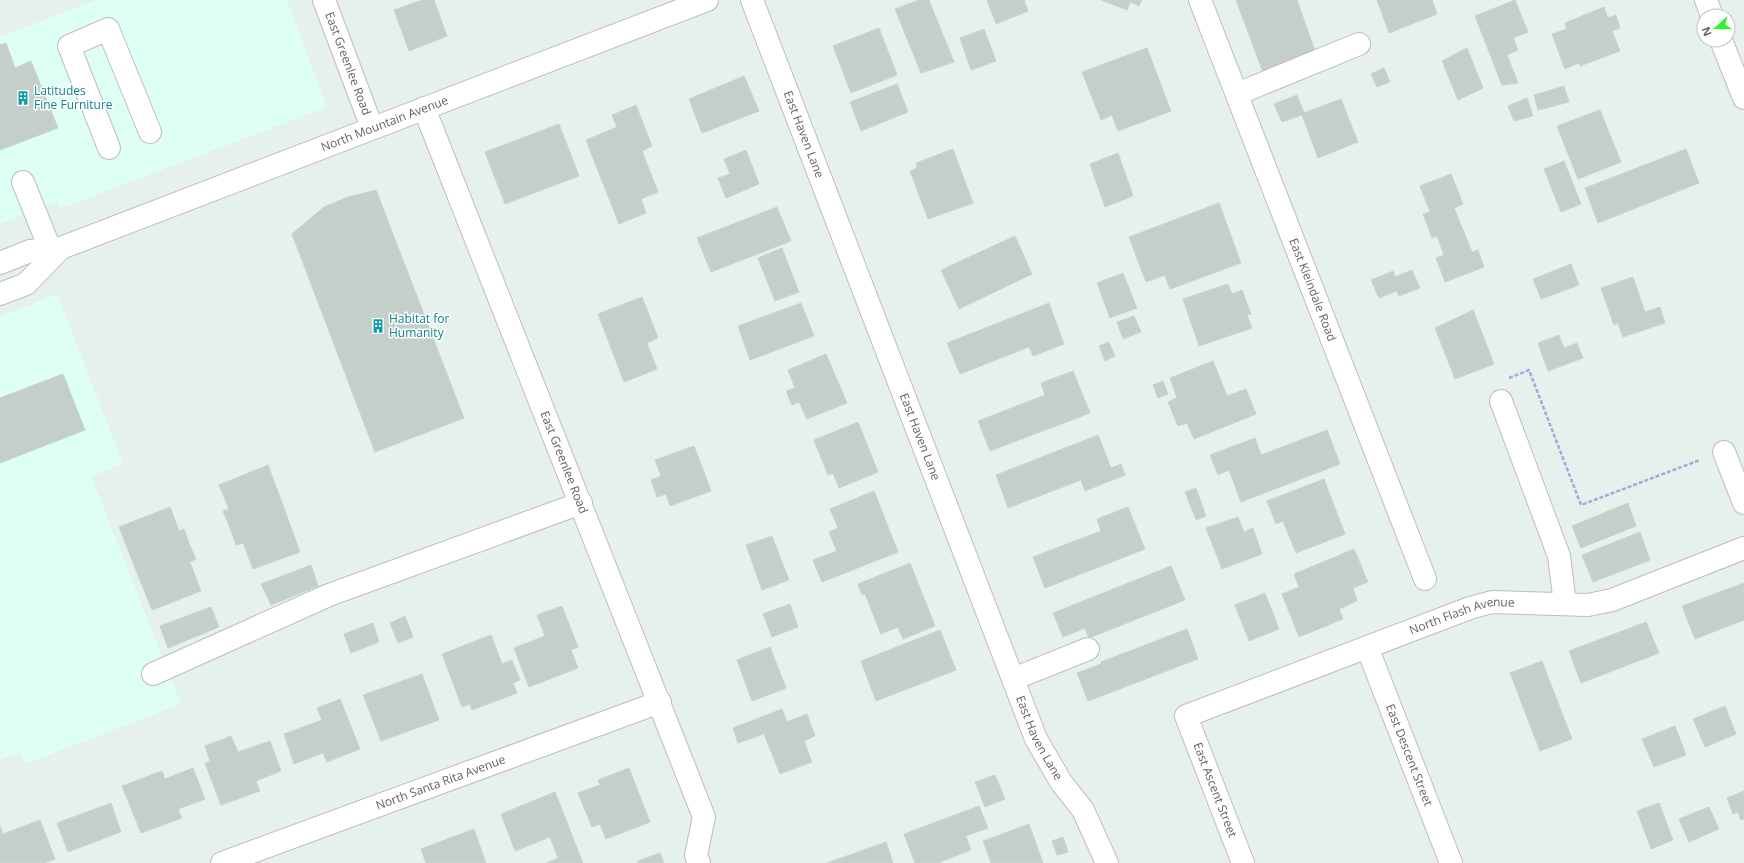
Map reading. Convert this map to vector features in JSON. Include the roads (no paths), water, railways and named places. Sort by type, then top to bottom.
[{"type":"street","name":"East Greenlee Road","points":[[324,0],[372,128]]},
{"type":"street","name":"North Mountain Avenue","points":[[0,263],[30,251],[55,249],[707,0]]},
{"type":"street","name":"East Haven Lane","points":[[752,0],[1036,739],[1061,782],[1083,810],[1107,863]]},
{"type":"street","name":"East Kleindale Road","points":[[1200,0],[1425,579]]},
{"type":"street","points":[[109,148],[69,46],[108,29],[150,132]]},
{"type":"street","points":[[1237,94],[1359,44]]},
{"type":"street","points":[[1725,48],[1744,98]]},
{"type":"street","name":"East Greenlee Road","points":[[424,108],[660,702],[704,817],[696,855],[699,863]]},
{"type":"street","points":[[23,182],[55,249]]},
{"type":"street","name":"North Mountain Avenue","points":[[0,294],[26,284],[55,249]]},
{"type":"street","points":[[1501,391],[1559,556],[1565,604]]},
{"type":"street","points":[[1724,452],[1744,503]]},
{"type":"street","points":[[153,674],[329,595],[581,503]]},
{"type":"street","name":"North Flash Avenue","points":[[1186,716],[1470,608],[1492,602],[1588,605],[1612,600],[1744,548]]},
{"type":"street","name":"East Descent Street","points":[[1367,647],[1451,863]]},
{"type":"street","points":[[1013,678],[1088,650]]},
{"type":"street","name":"North Santa Rita Avenue","points":[[222,863],[660,702]]},
{"type":"street","name":"East Ascent Street","points":[[1186,716],[1243,863]]},
{"type":"place","name":"Latitudes Fine Furniture","points":[[23,98]]},
{"type":"place","name":"Habitat for Humanity","points":[[378,326]]}]
